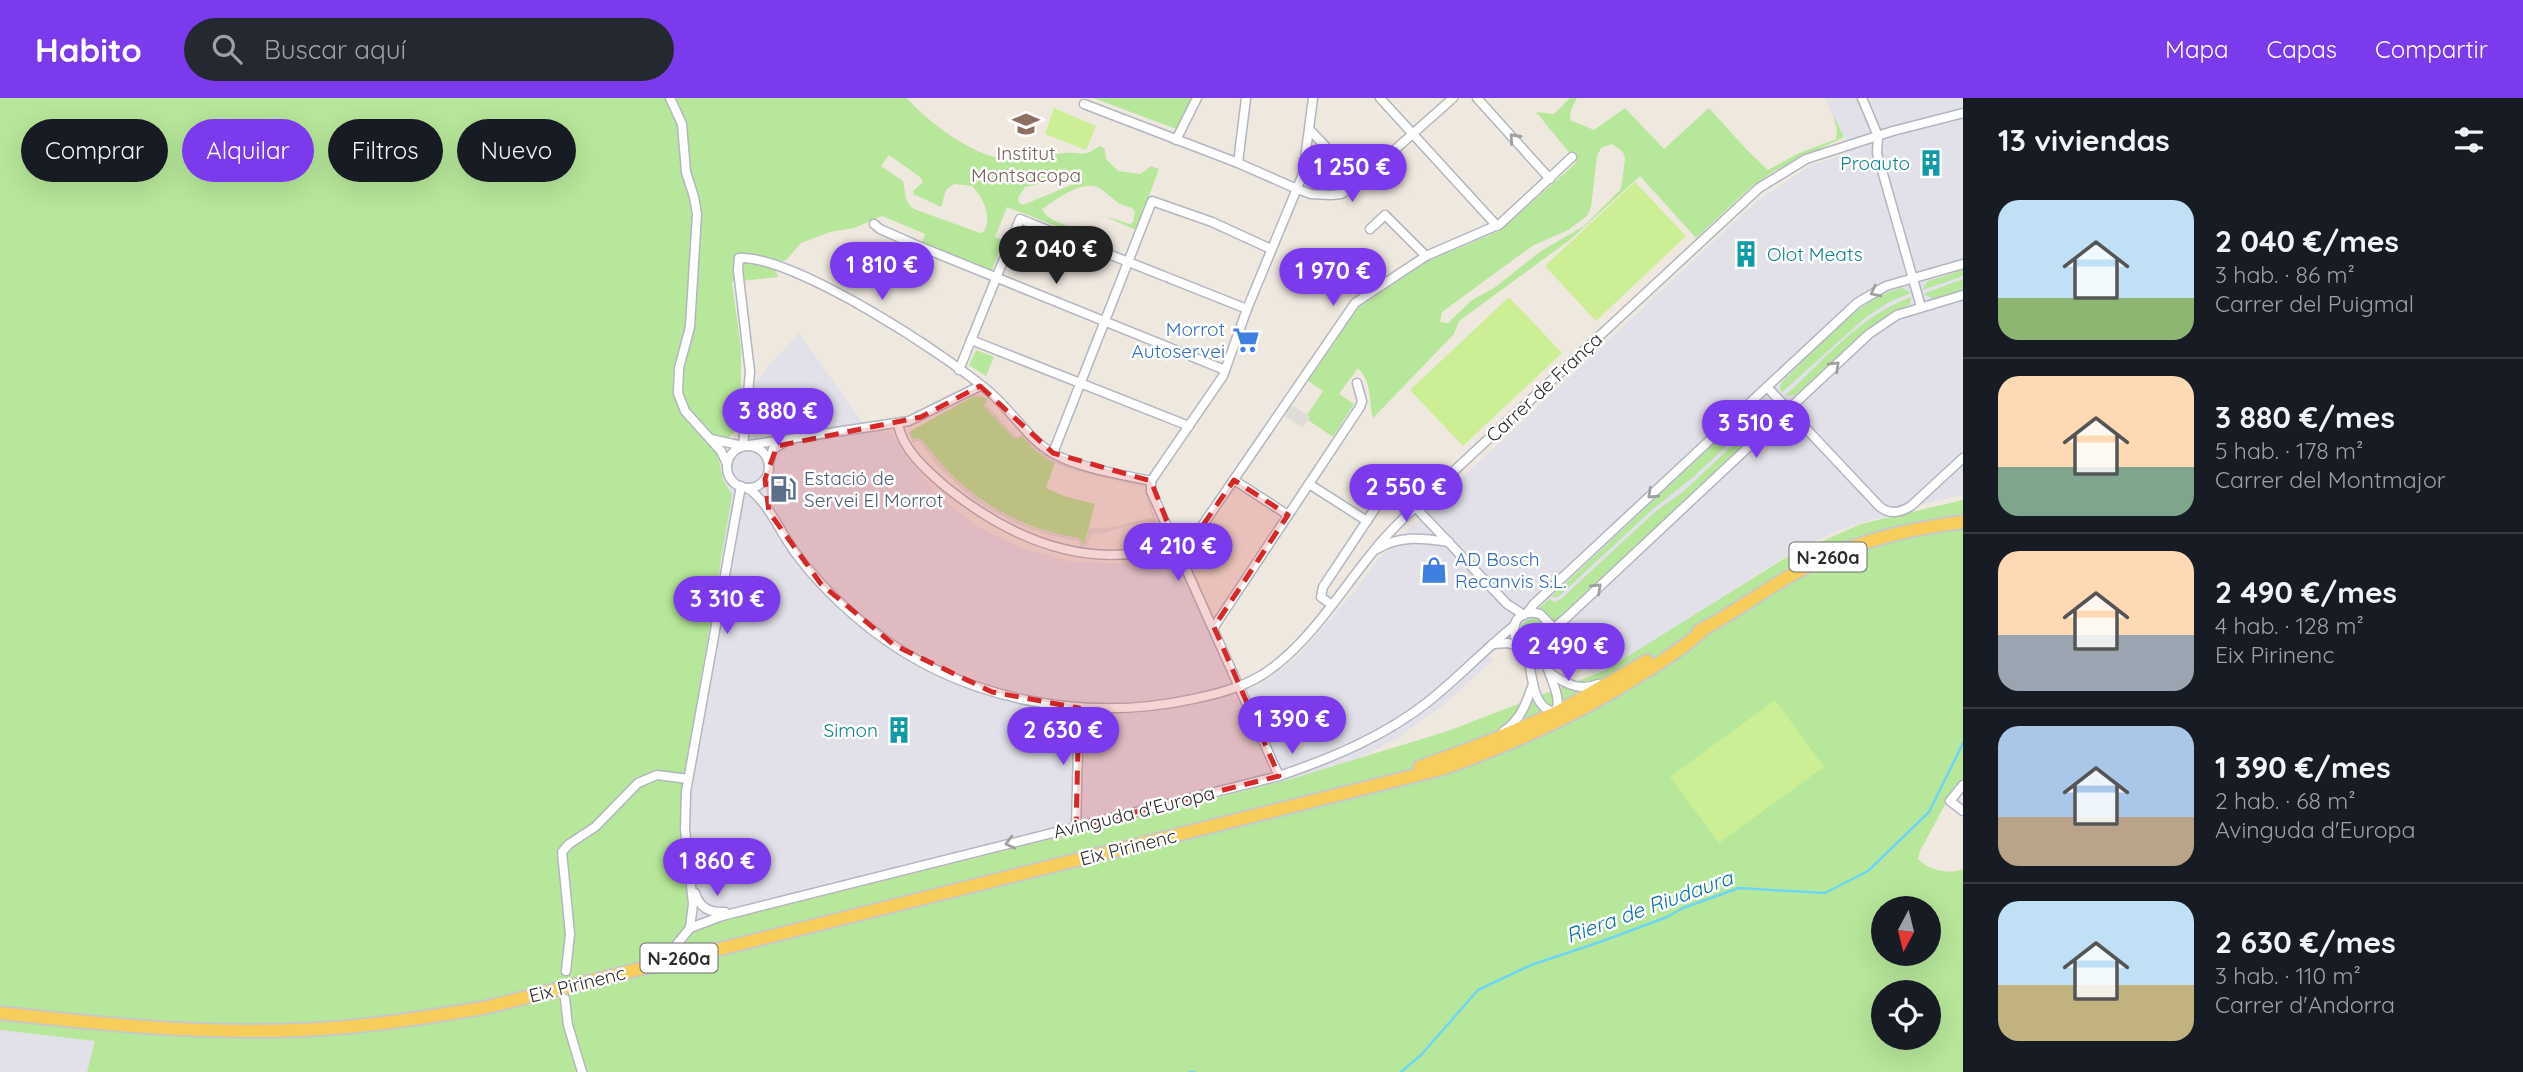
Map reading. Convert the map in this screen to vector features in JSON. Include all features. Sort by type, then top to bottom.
[{"type":"main road","name":"Eix Pirinenc","points":[[1347,792],[1488,742],[1556,713],[1797,572],[1828,557],[1896,534],[1963,522]]},
{"type":"main road","name":"Eix Pirinenc","points":[[0,1013],[185,1030],[249,1031],[336,1028],[400,1021],[483,1007],[1395,782],[1457,764],[1555,724],[1598,701],[1695,638],[1706,627]]},
{"type":"street","points":[[670,98],[682,124],[686,172],[697,214],[690,327],[679,368],[678,393],[685,411],[724,455],[729,475],[744,487],[757,486],[765,479],[773,449],[791,439]]},
{"type":"street","points":[[1176,140],[1197,98]]},
{"type":"street","points":[[1238,163],[1246,98]]},
{"type":"street","points":[[1279,776],[1151,491],[1151,481],[1225,370],[1305,165],[1313,98]]},
{"type":"street","points":[[1380,98],[1497,226]]},
{"type":"street","points":[[1084,104],[1238,163],[1297,189],[1311,194],[1331,195],[1341,194],[1359,182],[1453,98]]},
{"type":"street","points":[[1477,98],[1550,179]]},
{"type":"street","points":[[1862,98],[1878,136],[1877,153],[1921,307]]},
{"type":"street","name":"Carrer de França","points":[[744,487],[758,496],[797,555],[821,584],[872,630],[935,668],[992,692],[1079,708],[1165,705],[1215,694],[1257,678],[1300,643],[1372,553],[1415,507],[1759,188],[1806,159],[1963,113]]},
{"type":"street","points":[[1310,131],[1359,182]]},
{"type":"street","points":[[1180,552],[1191,542],[1351,308],[1361,298],[1426,256],[1497,226],[1572,158]]},
{"type":"street","points":[[1053,453],[1152,201],[1212,222],[1271,249]]},
{"type":"street","points":[[1370,229],[1385,215],[1426,256]]},
{"type":"street","points":[[959,370],[1020,219],[1247,309]]},
{"type":"street","points":[[874,224],[904,240],[1225,370]]},
{"type":"street","points":[[746,446],[750,372],[738,258],[753,257],[785,269],[886,320],[994,396],[1053,453],[1151,481]]},
{"type":"street","points":[[1515,624],[1866,296],[1886,286],[1963,264]]},
{"type":"street","points":[[1457,764],[1462,758],[1551,720],[1556,713],[1559,699],[1544,654],[1545,646],[1556,628],[1869,334],[1897,315],[1963,295]]},
{"type":"street","points":[[971,340],[1189,426]]},
{"type":"street","points":[[1213,627],[1362,404],[1357,383]]},
{"type":"street","points":[[727,464],[732,452],[746,446],[898,424],[921,417],[980,386]]},
{"type":"street","points":[[1767,387],[1879,506],[1889,512],[1900,512],[1911,506],[1963,458]]},
{"type":"street","points":[[898,424],[909,448],[932,475],[975,510],[1006,528],[1082,554],[1144,553],[1175,544]]},
{"type":"street","points":[[711,439],[746,446],[764,453],[769,463]]},
{"type":"street","name":"Carrer de França","points":[[765,479],[764,493],[768,512]]},
{"type":"street","points":[[1234,480],[1288,515]]},
{"type":"street","points":[[1309,484],[1367,521]]},
{"type":"street","points":[[637,969],[666,955],[690,928],[693,904],[685,829],[688,779],[744,487]]},
{"type":"street","points":[[1332,605],[1322,599],[1322,589],[1390,489],[1400,491],[1507,604],[1525,614],[1534,613],[1546,618],[1550,624],[1551,637]]},
{"type":"street","points":[[1372,553],[1391,542],[1406,538],[1448,542]]},
{"type":"street","points":[[1507,604],[1515,624],[1514,637],[1523,648],[1534,681],[1536,699],[1541,707],[1556,713],[1565,713],[1642,669],[1654,666]]},
{"type":"street","name":"Avinguda d'Europa","points":[[690,928],[746,910],[1279,776],[1342,752],[1387,729],[1431,699],[1515,624]]},
{"type":"street","points":[[1490,645],[1508,643],[1533,651],[1545,646]]},
{"type":"street","points":[[1550,673],[1563,682],[1591,687],[1630,671]]},
{"type":"street","points":[[1488,742],[1516,722],[1524,711],[1534,681]]},
{"type":"street","points":[[1076,827],[1079,708]]},
{"type":"street","points":[[566,971],[570,934],[562,852],[569,844],[595,827],[638,783],[657,775],[688,779]]},
{"type":"street","points":[[1963,785],[1956,796],[1963,811]]},
{"type":"street","name":"Avinguda d'Europa","points":[[691,880],[699,903],[710,911],[746,910]]},
{"type":"street","points":[[565,999],[568,1025],[582,1072]]},
{"type":"highlighted area","points":[[980,386],[1053,453],[1151,481],[1181,557],[1234,480],[1288,515],[1214,627],[1279,776],[1076,827],[1079,708],[992,692],[894,645],[821,584],[769,512],[765,479],[777,446],[921,417]]},
{"type":"shaded area","points":[[1825,98],[1963,98],[1963,495],[1918,505],[1902,515],[1870,520],[1844,528],[1794,551],[1619,663],[1593,675],[1557,638],[1524,665],[1518,651],[1506,646],[1498,647],[1488,654],[1493,660],[1445,704],[1396,739],[1355,760],[1224,803],[1221,795],[864,883],[698,928],[689,913],[680,831],[692,724],[732,495],[723,479],[718,453],[729,439],[788,431],[751,386],[799,333],[869,432],[891,431],[907,458],[937,494],[977,526],[1022,548],[1072,562],[1126,563],[1180,553],[1243,688],[1258,687],[1295,659],[1355,591],[1378,560],[1434,504],[1757,201],[1810,166],[1850,152]]},
{"type":"shaded area","points":[[977,394],[989,398],[986,404],[1016,437],[1023,434],[1037,450],[1051,459],[1076,469],[1143,485],[1164,541],[1159,542],[1163,539],[1157,525],[1151,525],[1148,520],[1091,534],[1087,546],[1081,547],[1078,541],[1017,524],[984,506],[963,490],[936,464],[919,441],[913,443],[908,432]],"holes":[[[974,396],[987,398],[984,406],[1015,439],[1022,436],[1036,451],[1052,462],[1073,470],[1143,487],[1153,518],[1114,527],[1089,529],[1084,545],[1079,538],[1026,525],[986,504],[952,476],[920,438],[914,440],[910,434],[912,430]]]},
{"type":"shaded area","points":[[1292,405],[1310,417],[1303,428],[1285,416]]},
{"type":"shaded area","points":[[0,1030],[95,1041],[87,1072],[0,1072]]},
{"type":"green space","points":[[0,98],[907,98],[927,118],[954,138],[998,158],[1018,160],[1085,153],[1100,146],[1105,149],[1106,159],[1118,171],[1141,174],[1151,166],[1159,169],[1136,230],[1104,216],[1130,224],[1135,212],[1097,187],[1072,190],[1042,209],[1055,221],[1074,227],[1072,232],[1007,207],[995,237],[1003,240],[992,270],[922,243],[925,234],[882,216],[854,228],[830,232],[801,243],[786,260],[777,263],[775,269],[778,277],[732,282],[741,349],[741,420],[737,429],[717,451],[723,479],[732,495],[685,772],[675,781],[683,783],[680,831],[690,929],[1291,779],[1448,731],[1606,670],[1785,558],[1861,524],[1963,500],[1963,781],[1947,801],[1918,859],[1939,870],[1951,872],[1963,869],[1963,1072],[87,1072],[95,1041],[0,1030]],"holes":[[[889,155],[920,177],[923,182],[913,194],[941,207],[946,190],[954,184],[972,186],[986,208],[984,232],[980,233],[910,206],[906,200],[903,181],[881,166]],[[1049,176],[1067,177],[1076,183],[1023,205],[1019,203],[1018,198],[1025,187],[1036,185]]]},
{"type":"green space","points":[[1093,98],[1194,98],[1179,130]]},
{"type":"green space","points":[[1570,98],[1577,98],[1570,120],[1594,130],[1625,108],[1664,149],[1709,108],[1768,170],[1797,154],[1836,139],[1837,130],[1833,115],[1844,137],[1774,171],[1750,188],[1696,238],[1640,176],[1571,239],[1459,321],[1454,334],[1373,418],[1368,386],[1358,368],[1339,394],[1354,404],[1333,437],[1308,420],[1310,417],[1307,415],[1323,391],[1308,381],[1358,308],[1426,262],[1499,231],[1577,162],[1536,112],[1554,114]],"holes":[[[1612,144],[1623,152],[1625,159],[1621,189],[1584,226],[1541,251],[1494,288],[1472,300],[1448,323],[1440,322],[1442,312],[1532,246],[1568,230],[1587,216],[1591,207],[1597,156],[1601,148]]]},
{"type":"green space","points":[[1054,108],[1096,126],[1086,150],[1045,134]]},
{"type":"green space","points":[[1316,146],[1320,146],[1348,177],[1337,183],[1310,182]]},
{"type":"green space","points":[[1635,182],[1686,236],[1596,321],[1545,266]]},
{"type":"green space","points":[[1963,270],[1963,275],[1958,278],[1922,290],[1928,281]]},
{"type":"green space","points":[[1963,279],[1963,290],[1934,299],[1923,294]]},
{"type":"green space","points":[[1903,288],[1911,293],[1889,302],[1865,318],[1781,393],[1780,386],[1783,381],[1839,326],[1871,301]]},
{"type":"green space","points":[[1509,297],[1562,353],[1463,446],[1410,390]]},
{"type":"green space","points":[[1911,297],[1910,304],[1865,331],[1796,395],[1785,396],[1859,327]]},
{"type":"green space","points":[[976,350],[994,357],[986,376],[969,365]]},
{"type":"green space","points":[[974,396],[987,398],[984,406],[1015,439],[1022,436],[1040,454],[1055,463],[1046,488],[1095,504],[1084,545],[1079,538],[1032,526],[989,505],[952,475],[920,438],[913,440],[910,434],[912,430]]},
{"type":"green space","points":[[1765,399],[1774,402],[1558,597],[1551,597],[1757,403]]},
{"type":"green space","points":[[1776,404],[1774,416],[1555,621],[1546,612],[1538,609],[1549,599],[1555,602],[1561,599],[1656,511],[1683,492]]},
{"type":"green space","points":[[1533,619],[1542,623],[1546,632],[1542,641],[1533,645],[1524,641],[1520,632],[1524,623]]},
{"type":"green space","points":[[1775,700],[1824,767],[1719,843],[1670,777]]},
{"type":"waterway","name":"Riera de Riudaura","points":[[1401,1072],[1421,1055],[1478,990],[1531,965],[1600,942],[1739,888],[1825,893],[1868,871],[1929,812],[1963,743]]},
{"type":"tunnel","points":[[565,999],[566,971]]},
{"type":"place","name":"Institut Montsacopa","points":[[1026,124]]},
{"type":"place","name":"Proauto","points":[[1931,163]]},
{"type":"place","name":"Olot Meats","points":[[1746,254]]},
{"type":"place","name":"Morrot Autoservei","points":[[1246,340]]},
{"type":"place","name":"Estació de Servei El Morrot","points":[[783,489]]},
{"type":"place","name":"AD Bosch Recanvis S.L.","points":[[1434,570]]},
{"type":"place","name":"Simon","points":[[899,730]]}]
